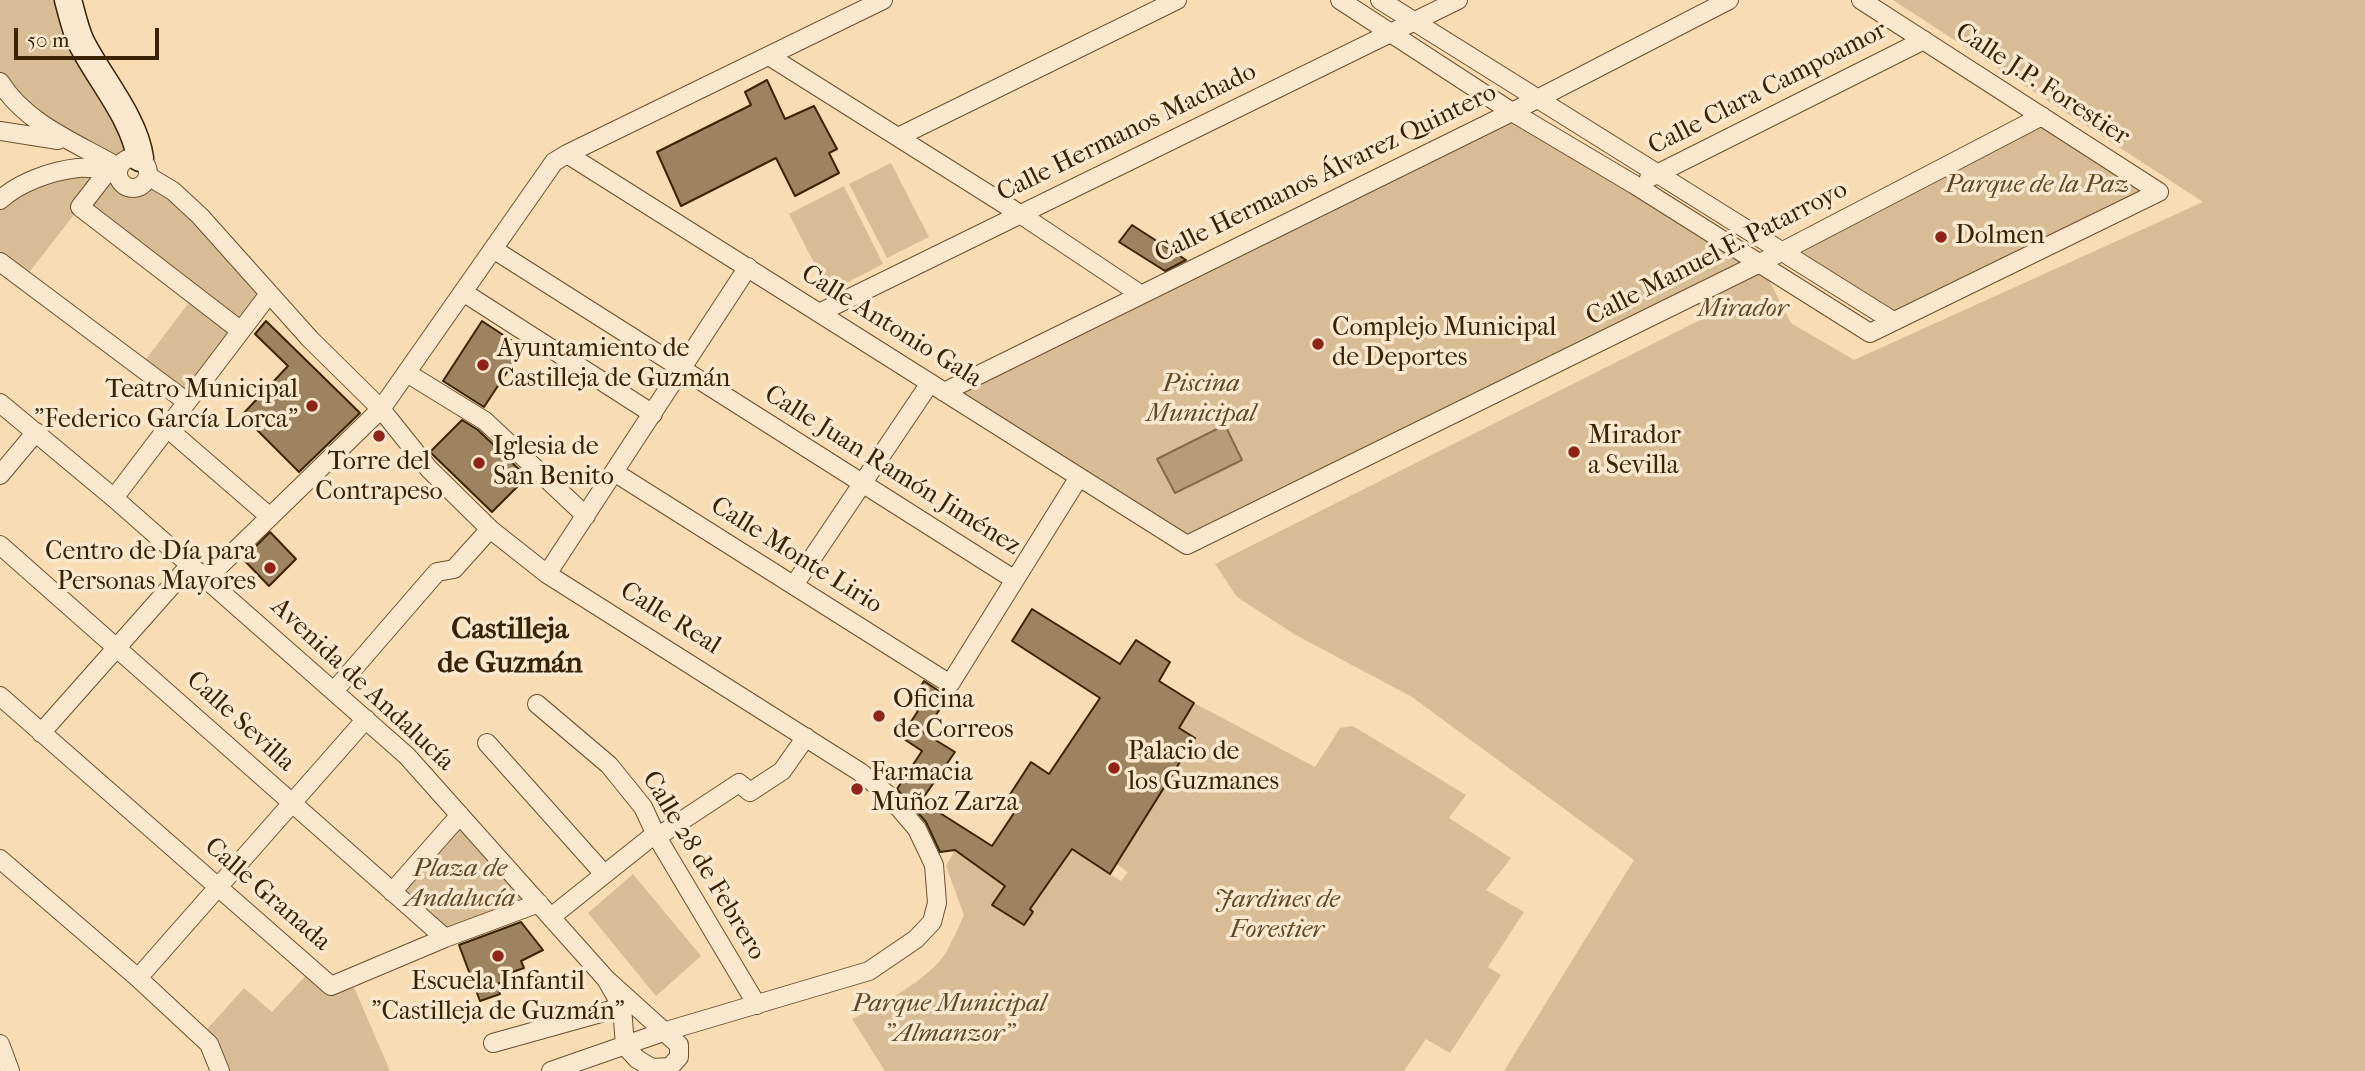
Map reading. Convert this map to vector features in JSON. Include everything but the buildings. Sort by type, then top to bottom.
[{"type":"main road","points":[[68,0],[80,39],[131,129],[138,147],[126,169]]},
{"type":"street","points":[[206,579],[381,409],[554,162],[567,153],[883,0]]},
{"type":"street","points":[[898,137],[1177,0]]},
{"type":"street","points":[[1340,0],[1512,112],[1635,185],[1870,333],[1894,321]]},
{"type":"street","points":[[1380,0],[1894,321]]},
{"type":"street","name":"Calle Hermanos Machado","points":[[819,313],[1458,0]]},
{"type":"street","name":"Calle Hermanos Álvarez Quintero","points":[[937,387],[1140,294],[1512,112],[1730,0]]},
{"type":"street","name":"Calle J.P. Forestier","points":[[1861,0],[2159,192],[1894,321]]},
{"type":"street","name":"Calle Clara Campoamor","points":[[1635,185],[1924,40]]},
{"type":"street","points":[[769,56],[1020,214],[1140,294]]},
{"type":"street","points":[[0,82],[8,96],[30,116],[52,131],[79,144]]},
{"type":"street","name":"Calle Manuel E. Patarroyo","points":[[1186,545],[1782,252],[2042,116]]},
{"type":"street","points":[[0,131],[79,144]]},
{"type":"street","name":"Calle Real","points":[[79,144],[173,191],[200,216],[310,340],[381,409],[429,470],[490,529],[547,574],[860,772],[888,795],[917,830],[934,865],[937,903],[932,922],[916,939],[869,971],[757,1004]]},
{"type":"street","name":"Calle Antonio Gala","points":[[567,153],[1186,545]]},
{"type":"street","points":[[0,200],[11,190],[46,175],[79,168],[126,169]]},
{"type":"street","points":[[126,169],[80,207],[241,331]]},
{"type":"street","name":"Calle Juan Ramón Jiménez","points":[[493,249],[1015,580]]},
{"type":"street","points":[[0,262],[187,402]]},
{"type":"street","points":[[547,574],[748,267]]},
{"type":"street","points":[[463,292],[653,414]]},
{"type":"street","points":[[114,498],[269,294]]},
{"type":"street","points":[[407,373],[485,421],[586,516]]},
{"type":"street","points":[[794,585],[863,484],[937,387]]},
{"type":"street","name":"Avenida de Andalucía","points":[[0,403],[114,498],[407,756],[606,979],[679,1045],[680,1057],[670,1067],[652,1068],[637,1059],[625,1046]]},
{"type":"street","points":[[167,428],[270,517]]},
{"type":"street","points":[[0,475],[36,432]]},
{"type":"street","name":"Calle Monte Lirio","points":[[614,472],[950,684],[1015,580]]},
{"type":"street","points":[[1015,580],[1079,477]]},
{"type":"street","points":[[334,691],[437,572],[454,569],[490,529]]},
{"type":"street","name":"Calle Sevilla","points":[[0,545],[445,938]]},
{"type":"street","points":[[41,733],[190,565]]},
{"type":"street","name":"Calle Granada","points":[[0,696],[331,986],[445,938],[545,910],[604,874],[656,835],[739,783],[750,792],[782,771],[806,737]]},
{"type":"street","name":"Calle 28 de Febrero","points":[[537,704],[609,765],[643,807],[656,835],[757,1004]]},
{"type":"street","points":[[138,978],[366,719]]},
{"type":"street","points":[[487,743],[604,874]]},
{"type":"street","points":[[392,892],[460,815]]},
{"type":"street","points":[[0,859],[138,978],[209,1044],[220,1071]]},
{"type":"street","points":[[606,979],[622,1007],[625,1046]]},
{"type":"street","points":[[551,1071],[663,1032],[757,1004]]},
{"type":"street","points":[[493,1043],[622,1007]]},
{"type":"street","points":[[0,1044],[10,1071]]},
{"type":"green space","points":[[0,0],[68,0],[130,157],[121,162],[79,144],[0,82]]},
{"type":"green space","points":[[1893,0],[2365,0],[2365,1071],[1504,1071],[1634,860],[1412,697],[1294,634],[1237,597],[1215,564],[1704,318],[1693,296],[1187,545],[944,392],[1512,112],[1760,263],[1791,323],[1854,360],[2203,202]]},
{"type":"green space","name":"Parque de la Paz","points":[[2042,116],[2159,192],[1893,321],[1782,252]]},
{"type":"green space","points":[[891,163],[929,237],[887,258],[849,184]]},
{"type":"green space","points":[[45,175],[118,177],[129,187],[138,187],[148,176],[269,294],[187,402],[140,367],[194,296],[80,207],[24,279],[0,262],[0,200]]},
{"type":"green space","points":[[844,186],[883,264],[829,292],[789,214]]},
{"type":"green space","name":"Jardines de Forestier","points":[[1194,703],[1315,767],[1340,728],[1353,726],[1466,795],[1449,818],[1511,858],[1486,890],[1524,912],[1488,967],[1501,975],[1450,1053],[1426,1039],[1404,1071],[885,1071],[852,1019],[889,1000],[915,982],[945,954],[964,915],[946,866],[955,850],[1005,886],[993,905],[1024,924],[1033,913],[1030,909],[1072,849],[1121,881],[1128,872],[1116,864],[1195,739],[1179,728]]},
{"type":"green space","name":"Plaza de Andalucía","points":[[460,815],[539,903],[445,938],[392,892]]},
{"type":"green space","points":[[633,874],[701,956],[656,996],[588,913]]},
{"type":"green space","points":[[312,969],[331,986],[350,978],[390,1071],[220,1071],[201,1036],[244,988],[272,1012]]},
{"type":"shaded area","points":[[1225,425],[1242,460],[1175,493],[1157,459]]},
{"type":"place","name":"Dolmen","points":[[1941,237]]},
{"type":"place","name":"Complejo Municipal de Deportes","points":[[1318,344]]},
{"type":"place","name":"Ayuntamiento de Castilleja de Guzmán","points":[[483,365]]},
{"type":"place","name":"Teatro Municipal \"Federico García Lorca\"","points":[[312,406]]},
{"type":"place","name":"Torre del Contrapeso","points":[[379,436]]},
{"type":"place","name":"Mirador a Sevilla","points":[[1574,452]]},
{"type":"place","name":"Iglesia de San Benito","points":[[479,463]]},
{"type":"place","name":"Centro de Día para Personas Mayores","points":[[270,568]]},
{"type":"place","name":"Oficina de Correos","points":[[879,716]]},
{"type":"place","name":"Palacio de los Guzmanes","points":[[1114,768]]},
{"type":"place","name":"Farmacia Muñoz Zarza","points":[[857,789]]},
{"type":"place","name":"Escuela Infantil \"Castilleja de Guzmán\"","points":[[498,956]]},
{"type":"district","name":"Castilleja de Guzmán","points":[[510,648]]},
{"type":"park label","name":"Mirador","points":[[1743,310]]},
{"type":"park label","name":"Piscina Municipal","points":[[1201,400]]},
{"type":"park label","name":"Parque Municipal \"Almanzor\"","points":[[949,1020]]}]
